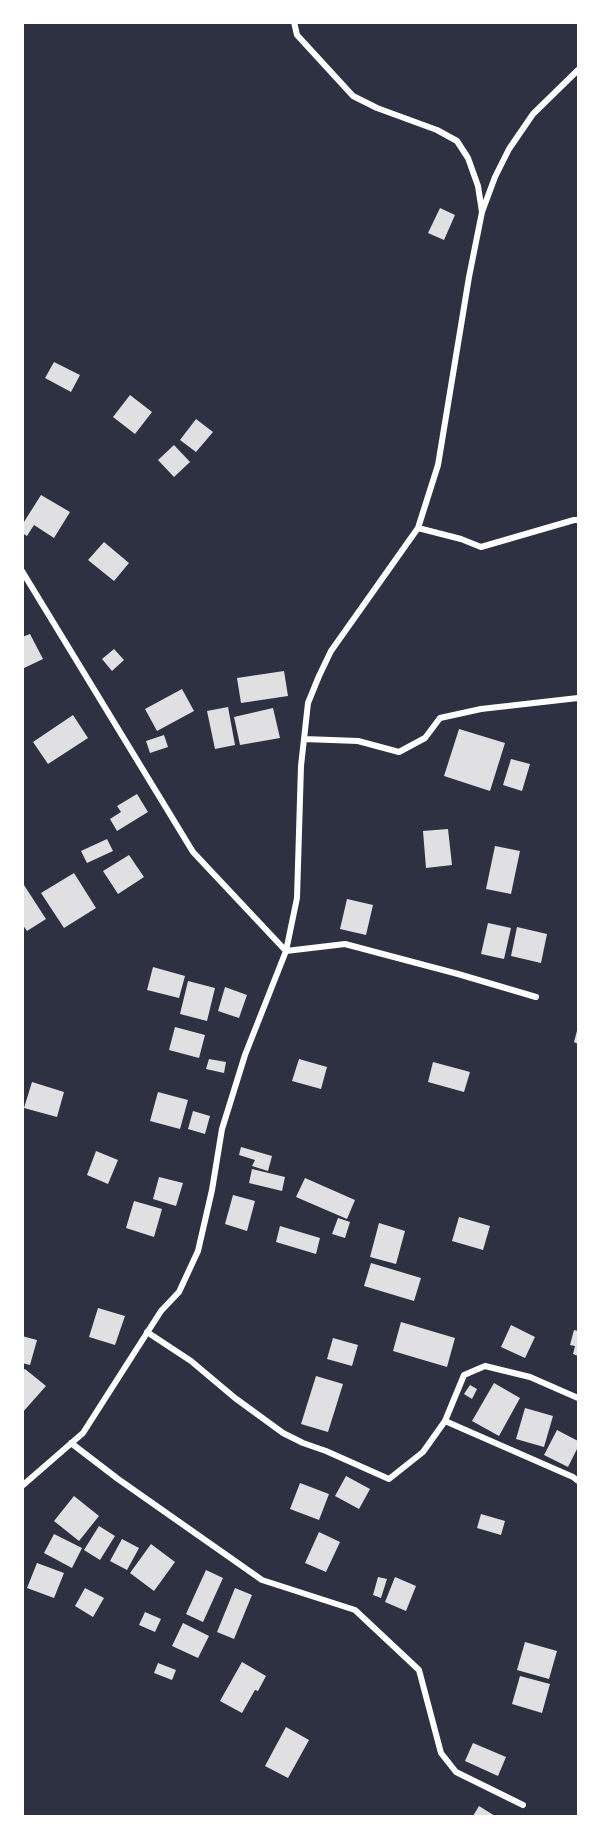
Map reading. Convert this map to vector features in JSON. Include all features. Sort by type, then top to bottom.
[{"type":"street","points":[[294,22],[297,35],[353,96],[377,108],[437,130],[456,141],[468,158],[478,186],[482,212]]},
{"type":"street","points":[[22,1486],[83,1433],[161,1311],[179,1292],[198,1251],[212,1190],[222,1129],[245,1055],[286,951],[297,898],[304,739],[308,703],[318,676],[332,651],[418,528],[438,465],[482,212],[500,167],[509,149],[533,114],[579,70]]},
{"type":"street","points":[[418,528],[461,538],[481,547],[579,520]]},
{"type":"street","points":[[22,571],[193,852],[286,951]]},
{"type":"street","points":[[304,739],[358,741],[399,752],[425,738],[440,718],[481,708],[579,698]]},
{"type":"street","points":[[286,951],[345,944],[536,997]]},
{"type":"street","points":[[147,1332],[191,1361],[235,1398],[283,1432],[303,1443],[389,1479],[423,1452],[445,1421],[464,1375],[485,1366],[530,1377],[579,1398]]},
{"type":"street","points":[[445,1421],[579,1481]]},
{"type":"street","points":[[71,1443],[261,1580],[355,1610],[419,1670],[441,1753],[456,1772],[523,1805]]},
{"type":"building","points":[[440,208],[455,215],[444,240],[428,233]]},
{"type":"building","points":[[54,362],[80,375],[71,392],[45,378]]},
{"type":"building","points":[[130,395],[152,412],[135,434],[113,417]]},
{"type":"building","points":[[196,419],[213,432],[196,452],[180,440]]},
{"type":"building","points":[[174,445],[190,462],[174,477],[158,460]]},
{"type":"building","points":[[41,495],[70,512],[54,538],[34,525],[27,536],[22,533],[22,525]]},
{"type":"building","points":[[104,542],[129,563],[114,581],[88,560]]},
{"type":"building","points":[[30,634],[43,659],[22,669],[22,637]]},
{"type":"building","points":[[114,649],[124,660],[112,671],[102,659]]},
{"type":"building","points":[[284,671],[288,696],[241,703],[237,678]]},
{"type":"building","points":[[182,689],[194,711],[157,731],[145,709]]},
{"type":"building","points":[[228,707],[235,745],[215,749],[207,711]]},
{"type":"building","points":[[273,708],[280,738],[240,745],[234,717]]},
{"type":"building","points":[[73,715],[88,738],[48,764],[33,742]]},
{"type":"building","points":[[459,729],[505,743],[490,791],[444,776]]},
{"type":"building","points":[[164,735],[168,747],[150,753],[146,741]]},
{"type":"building","points":[[511,759],[530,764],[522,791],[503,785]]},
{"type":"building","points":[[137,794],[148,812],[117,831],[110,819],[121,812],[117,806]]},
{"type":"building","points":[[448,829],[452,865],[426,868],[423,831]]},
{"type":"building","points":[[107,839],[113,851],[87,863],[81,851]]},
{"type":"building","points":[[495,846],[520,851],[511,894],[486,889]]},
{"type":"building","points":[[129,855],[144,877],[118,894],[103,871]]},
{"type":"building","points":[[74,873],[96,908],[64,928],[41,893]]},
{"type":"building","points":[[22,882],[46,919],[27,931],[22,924]]},
{"type":"building","points":[[347,899],[373,905],[366,935],[340,929]]},
{"type":"building","points":[[488,923],[511,928],[504,959],[481,954]]},
{"type":"building","points":[[517,927],[547,934],[541,963],[511,956]]},
{"type":"building","points":[[153,967],[185,976],[179,998],[147,990]]},
{"type":"building","points":[[188,981],[215,988],[207,1021],[180,1014]]},
{"type":"building","points":[[225,987],[247,995],[239,1018],[218,1011]]},
{"type":"building","points":[[175,1027],[205,1035],[199,1058],[169,1050]]},
{"type":"building","points":[[578,1027],[578,1044],[574,1042]]},
{"type":"building","points":[[209,1059],[226,1062],[224,1073],[206,1069]]},
{"type":"building","points":[[299,1059],[327,1067],[321,1089],[292,1081]]},
{"type":"building","points":[[433,1062],[470,1072],[464,1092],[428,1082]]},
{"type":"building","points":[[32,1082],[64,1092],[57,1117],[24,1108]]},
{"type":"building","points":[[158,1092],[188,1100],[180,1129],[150,1121]]},
{"type":"building","points":[[193,1111],[210,1116],[205,1134],[188,1129]]},
{"type":"building","points":[[241,1147],[272,1156],[268,1171],[252,1166],[255,1160],[239,1155]]},
{"type":"building","points":[[96,1151],[118,1160],[108,1184],[87,1175]]},
{"type":"building","points":[[252,1169],[285,1177],[282,1191],[249,1183]]},
{"type":"building","points":[[159,1177],[183,1183],[176,1206],[153,1199]]},
{"type":"building","points":[[305,1178],[355,1200],[347,1219],[296,1197]]},
{"type":"building","points":[[233,1195],[255,1201],[247,1231],[225,1224]]},
{"type":"building","points":[[134,1201],[162,1209],[154,1237],[126,1228]]},
{"type":"building","points":[[459,1217],[490,1226],[483,1250],[452,1241]]},
{"type":"building","points":[[338,1218],[350,1222],[345,1238],[332,1234]]},
{"type":"building","points":[[379,1223],[405,1231],[396,1264],[370,1257]]},
{"type":"building","points":[[280,1226],[320,1238],[316,1254],[276,1242]]},
{"type":"building","points":[[371,1263],[421,1278],[414,1301],[364,1286]]},
{"type":"building","points":[[98,1308],[125,1316],[115,1345],[89,1337]]},
{"type":"building","points":[[401,1322],[455,1338],[447,1367],[393,1351]]},
{"type":"building","points":[[511,1325],[535,1337],[525,1358],[501,1347]]},
{"type":"building","points":[[574,1330],[578,1331],[578,1356],[573,1354],[575,1346],[570,1345]]},
{"type":"building","points":[[22,1336],[37,1340],[30,1365],[22,1363]]},
{"type":"building","points":[[333,1338],[358,1345],[352,1366],[327,1359]]},
{"type":"building","points":[[25,1369],[46,1386],[22,1413],[22,1371]]},
{"type":"building","points":[[316,1376],[343,1384],[328,1432],[301,1424]]},
{"type":"building","points":[[494,1383],[520,1398],[499,1436],[472,1421]]},
{"type":"building","points":[[470,1385],[477,1389],[472,1399],[464,1394]]},
{"type":"building","points":[[525,1408],[553,1416],[544,1447],[516,1439]]},
{"type":"building","points":[[557,1430],[578,1441],[578,1447],[568,1467],[544,1455]]},
{"type":"building","points":[[346,1476],[370,1489],[359,1509],[335,1496]]},
{"type":"building","points":[[300,1483],[329,1494],[319,1520],[290,1509]]},
{"type":"building","points":[[74,1496],[99,1516],[79,1541],[54,1521]]},
{"type":"building","points":[[481,1514],[505,1521],[501,1535],[477,1528]]},
{"type":"building","points":[[99,1526],[115,1536],[100,1560],[84,1550]]},
{"type":"building","points":[[319,1532],[340,1542],[326,1572],[305,1563]]},
{"type":"building","points":[[54,1534],[82,1548],[72,1568],[44,1553]]},
{"type":"building","points":[[122,1539],[139,1548],[127,1570],[110,1561]]},
{"type":"building","points":[[151,1544],[175,1562],[154,1591],[130,1573]]},
{"type":"building","points":[[37,1563],[64,1573],[54,1598],[27,1588]]},
{"type":"building","points":[[206,1570],[223,1578],[203,1622],[186,1614]]},
{"type":"building","points":[[378,1577],[387,1579],[381,1598],[373,1595]]},
{"type":"building","points":[[395,1577],[416,1586],[406,1611],[385,1602]]},
{"type":"building","points":[[85,1588],[104,1598],[93,1617],[75,1606]]},
{"type":"building","points":[[235,1588],[252,1595],[234,1639],[217,1632]]},
{"type":"building","points":[[145,1612],[161,1619],[155,1632],[139,1625]]},
{"type":"building","points":[[183,1623],[209,1636],[198,1658],[172,1646]]},
{"type":"building","points":[[525,1642],[557,1651],[549,1679],[517,1670]]},
{"type":"building","points":[[242,1662],[266,1676],[242,1713],[220,1701]]},
{"type":"building","points":[[158,1663],[176,1670],[172,1680],[154,1673]]},
{"type":"building","points":[[520,1676],[550,1684],[542,1713],[512,1704]]},
{"type":"building","points":[[286,1727],[309,1740],[288,1778],[265,1766]]},
{"type":"building","points":[[473,1743],[506,1757],[498,1776],[465,1761]]},
{"type":"building","points":[[479,1806],[495,1816],[473,1816]]}]
